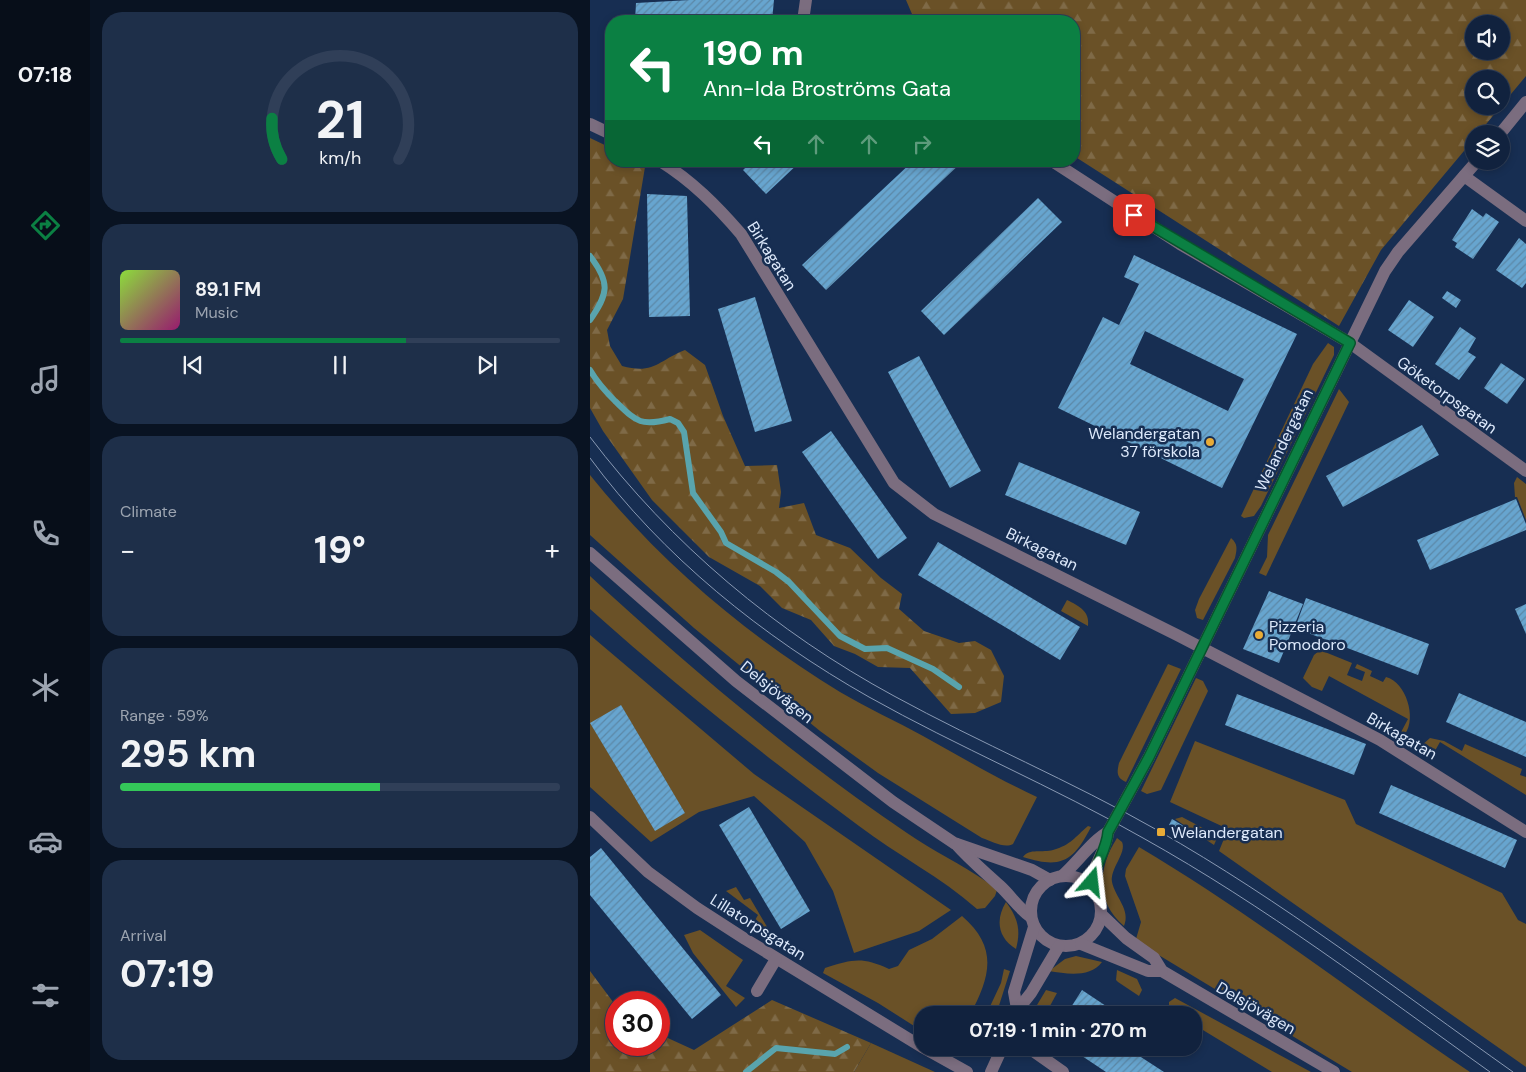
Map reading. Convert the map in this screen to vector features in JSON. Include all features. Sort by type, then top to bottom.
[{"type":"street","points":[[804,15],[806,0]]},
{"type":"street","points":[[1507,125],[1526,102]]},
{"type":"street","points":[[590,124],[605,131]]},
{"type":"street","name":"Birkagatan","points":[[670,167],[713,201],[741,234],[894,483],[934,514],[1201,647],[1380,740],[1526,832]]},
{"type":"street","name":"Göketorpsgatan","points":[[1061,167],[1180,244],[1350,343],[1526,471]]},
{"type":"street","name":"Welandergatan","points":[[1092,886],[1095,868],[1108,838],[1108,832],[1131,792],[1385,271],[1398,252],[1469,170]]},
{"type":"street","points":[[1464,176],[1526,221]]},
{"type":"street","name":"Delsjövägen","points":[[590,553],[649,607],[771,709],[893,802],[954,842],[1056,878],[1078,878],[1092,886],[1100,900],[1102,915],[1126,938],[1154,958],[1162,971],[1334,1072]]},
{"type":"street","name":"Lillatorpsgatan","points":[[590,817],[648,872],[725,927],[914,1042]]},
{"type":"street","name":"Welandergatan","points":[[1056,878],[1078,863],[1100,836],[1108,832]]},
{"type":"street","name":"Delsjövägen","points":[[954,842],[972,862],[1001,887],[1033,922],[1045,939],[1059,946],[1068,947],[1081,944],[1148,971],[1162,971]]},
{"type":"street","points":[[1015,1006],[1014,992],[1033,922],[1031,906],[1034,895],[1056,878]]},
{"type":"street","points":[[1081,944],[1094,933],[1102,915]]},
{"type":"street","points":[[1021,1006],[1031,993],[1059,946]]},
{"type":"street","points":[[757,991],[776,959]]},
{"type":"street","name":"Lillatorpsgatan","points":[[939,1056],[968,1072]]},
{"type":"street","points":[[991,1072],[998,1056]]},
{"type":"street","points":[[1040,1056],[1062,1072]]},
{"type":"green space","points":[[906,0],[1526,0],[1526,76],[1510,95],[1510,70],[1465,70],[1465,115],[1494,115],[1485,125],[1465,125],[1465,150],[1381,250],[1339,326],[1080,160],[1080,15],[912,15]]},
{"type":"green space","points":[[590,138],[605,145],[605,167],[645,167],[623,299],[607,330],[610,346],[622,366],[642,369],[649,368],[685,350],[705,365],[723,416],[745,466],[777,465],[781,492],[779,508],[804,503],[816,535],[850,548],[881,578],[902,594],[899,609],[924,631],[959,643],[975,641],[991,650],[1004,676],[1001,702],[975,713],[951,714],[910,668],[878,667],[855,654],[834,646],[811,620],[782,608],[760,586],[709,557],[652,500],[603,431],[590,408]]},
{"type":"green space","points":[[1328,343],[1334,347],[1334,355],[1261,506],[1254,516],[1244,518],[1241,516],[1313,364]]},
{"type":"green space","points":[[1339,389],[1349,402],[1266,576],[1259,573],[1267,557],[1268,535]]},
{"type":"green space","points":[[590,475],[617,507],[675,567],[738,621],[771,646],[850,698],[1037,797],[1013,844],[1006,846],[982,838],[878,773],[820,731],[694,628],[590,535]]},
{"type":"green space","points":[[1517,477],[1526,484],[1526,520],[1517,497],[1515,497],[1514,483]]},
{"type":"green space","points":[[1231,538],[1235,542],[1236,547],[1235,558],[1203,620],[1197,618],[1195,610],[1199,599]]},
{"type":"green space","points":[[590,576],[704,678],[783,743],[907,833],[987,882],[997,890],[995,896],[985,908],[977,909],[934,876],[888,847],[790,774],[655,666],[590,609]]},
{"type":"green space","points":[[1067,600],[1083,610],[1087,616],[1088,626],[1061,611]]},
{"type":"green space","points":[[590,635],[754,774],[951,910],[919,931],[854,953],[833,891],[805,842],[754,796],[699,812],[651,842],[590,787]]},
{"type":"green space","points":[[1320,650],[1352,663],[1347,675],[1362,681],[1365,672],[1355,668],[1357,664],[1372,671],[1370,676],[1383,682],[1386,677],[1393,680],[1404,693],[1410,710],[1410,719],[1405,734],[1399,736],[1408,719],[1329,676],[1322,691],[1312,687],[1303,678],[1314,655]]},
{"type":"green space","points":[[1168,664],[1181,669],[1126,782],[1120,779],[1118,774],[1119,763]]},
{"type":"green space","points":[[1196,678],[1203,681],[1208,691],[1161,790],[1147,794],[1141,791]]},
{"type":"green space","points":[[1430,738],[1444,741],[1462,751],[1465,744],[1522,769],[1520,775],[1526,777],[1526,795],[1440,742],[1432,756],[1423,752],[1421,746]]},
{"type":"green space","points":[[1195,741],[1345,800],[1356,824],[1502,893],[1518,920],[1526,924],[1526,1067],[1219,851],[1228,829],[1170,802]]},
{"type":"green space","points":[[1182,817],[1218,836],[1214,845],[1175,819]]},
{"type":"green space","points":[[1088,826],[1091,827],[1078,848],[1064,860],[1047,862],[1023,857],[1036,851],[1049,851],[1064,846]]},
{"type":"green space","points":[[1117,838],[1122,842],[1123,846],[1121,856],[1113,871],[1112,882],[1126,914],[1124,926],[1108,906],[1102,884],[1106,861]]},
{"type":"green space","points":[[1139,847],[1224,900],[1470,1072],[1352,1072],[1152,951],[1136,939],[1141,922],[1125,876],[1126,869]]},
{"type":"green space","points":[[736,887],[744,900],[750,898],[776,942],[775,945],[750,929],[758,915],[726,891]]},
{"type":"green space","points":[[1006,902],[1016,919],[1018,936],[1016,949],[1005,940],[1000,928],[1000,915]]},
{"type":"green space","points":[[962,916],[974,928],[982,940],[986,951],[986,975],[974,1006],[914,1006],[914,1026],[878,1003],[823,973],[825,968],[851,961],[865,961],[889,969],[898,966],[909,950],[932,939]]},
{"type":"green space","points":[[700,930],[743,960],[726,986],[745,998],[736,1007],[693,953],[684,935]]},
{"type":"green space","points":[[1076,956],[1102,962],[1091,971],[1085,973],[1071,974],[1049,971],[1065,959]]},
{"type":"green space","points":[[1004,969],[1010,971],[999,1006],[990,1006],[1001,983]]},
{"type":"green space","points":[[1117,970],[1137,979],[1142,990],[1139,996],[1116,980]]},
{"type":"green space","points":[[590,971],[605,991],[605,1056],[670,1056],[670,1039],[694,1050],[772,1000],[871,1043],[854,1072],[590,1072]]},
{"type":"green space","points":[[1046,990],[1057,993],[1050,1006],[1036,1006]]},
{"type":"green space","points":[[1175,998],[1190,1006],[1169,1006],[1169,1002]]},
{"type":"green space","points":[[1202,1013],[1311,1072],[1272,1072],[1202,1029]]},
{"type":"green space","points":[[871,1043],[935,1072],[854,1072]]},
{"type":"building","points":[[690,0],[774,0],[773,15],[635,15],[636,3]]},
{"type":"building","points":[[746,167],[795,167],[766,194],[743,170]]},
{"type":"building","points":[[907,167],[957,167],[826,290],[802,265]]},
{"type":"building","points":[[647,194],[687,196],[690,316],[649,317]]},
{"type":"building","points":[[1038,198],[1062,222],[944,335],[921,311]]},
{"type":"building","points":[[1472,209],[1483,217],[1486,213],[1499,222],[1473,259],[1455,247],[1457,243],[1452,240]]},
{"type":"building","points":[[1519,238],[1526,244],[1526,283],[1522,288],[1496,270]]},
{"type":"building","points":[[1134,255],[1297,334],[1222,488],[1058,408],[1103,317],[1119,325],[1139,284],[1124,277]],"holes":[[[1145,331],[1244,379],[1228,411],[1130,364]]]},
{"type":"building","points":[[1447,291],[1461,300],[1456,308],[1442,298]]},
{"type":"building","points":[[755,297],[792,421],[755,432],[718,309]]},
{"type":"building","points":[[1409,300],[1434,317],[1413,347],[1388,330]]},
{"type":"building","points":[[1460,327],[1476,338],[1468,352],[1476,357],[1459,380],[1435,364]]},
{"type":"building","points":[[919,356],[981,471],[950,488],[888,372]]},
{"type":"building","points":[[1501,363],[1525,379],[1507,404],[1484,388]]},
{"type":"building","points":[[1422,425],[1439,455],[1343,507],[1326,476]]},
{"type":"building","points":[[831,431],[907,538],[878,559],[802,452]]},
{"type":"building","points":[[1019,462],[1140,512],[1126,545],[1005,495]]},
{"type":"building","points":[[1516,499],[1526,524],[1526,530],[1430,570],[1417,540]]},
{"type":"building","points":[[938,542],[1080,627],[1060,660],[918,575]]},
{"type":"building","points":[[1269,591],[1303,604],[1279,663],[1243,649]]},
{"type":"building","points":[[1306,598],[1429,644],[1418,675],[1295,628]]},
{"type":"building","points":[[1526,604],[1526,634],[1515,609]]},
{"type":"building","points":[[1459,693],[1526,722],[1526,757],[1446,722]]},
{"type":"building","points":[[1237,694],[1366,744],[1354,775],[1225,725]]},
{"type":"building","points":[[621,705],[685,813],[655,831],[590,723]]},
{"type":"building","points":[[1391,785],[1517,840],[1505,868],[1379,813]]},
{"type":"building","points":[[749,807],[810,911],[781,929],[719,825]]},
{"type":"building","points":[[1172,819],[1187,828],[1184,833],[1169,825]]},
{"type":"building","points":[[601,848],[721,995],[692,1019],[590,895],[590,857]]},
{"type":"building","points":[[1082,990],[1106,1006],[1072,1006]]},
{"type":"building","points":[[1082,1056],[1139,1056],[1164,1072],[1106,1072]]},
{"type":"waterway","points":[[590,256],[597,265],[605,288],[601,303],[590,320]]},
{"type":"waterway","points":[[590,370],[608,394],[634,418],[645,422],[670,419],[678,423],[684,432],[693,493],[721,532],[726,543],[776,572],[789,582],[840,636],[865,649],[887,648],[933,669],[959,687]]},
{"type":"waterway","points":[[746,1072],[776,1048],[835,1054],[847,1047]]},
{"type":"tram line","points":[[590,437],[655,514],[691,549],[728,583],[808,644],[894,696],[1125,812],[1203,857],[1338,946],[1513,1072]]},
{"type":"tram line","points":[[590,458],[618,494],[682,561],[753,621],[791,648],[869,697],[1075,801],[1188,864],[1320,950],[1490,1072]]},
{"type":"place","name":"Welandergatan 37 förskola","points":[[1210,442]]},
{"type":"place","name":"Pizzeria Pomodoro","points":[[1259,635]]},
{"type":"place","name":"Welandergatan","points":[[1161,832]]},
{"type":"route","points":[[1092,882],[1095,868],[1108,838],[1108,832],[1149,757],[1350,343],[1134,215]]}]
